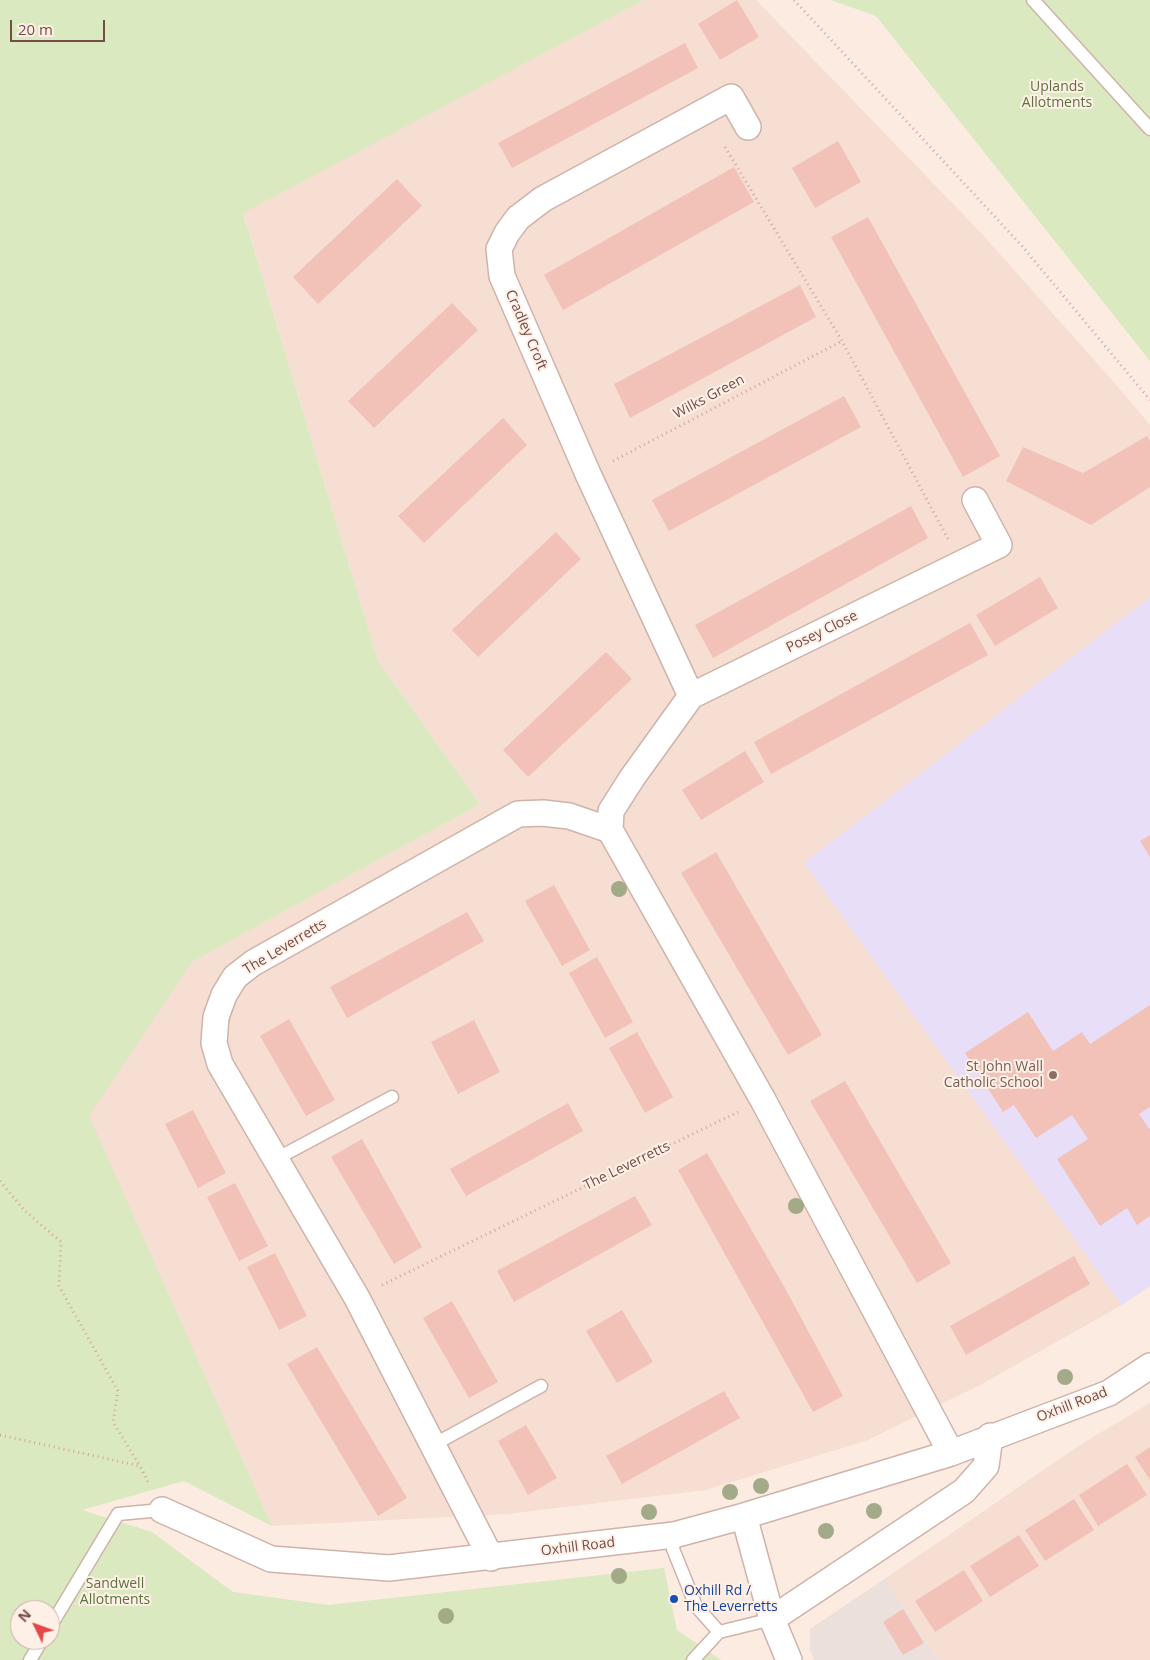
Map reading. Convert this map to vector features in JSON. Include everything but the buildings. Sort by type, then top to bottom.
[{"type":"street","name":"Cradley Croft","points":[[691,696],[588,474],[502,276],[500,248],[518,218],[543,199],[731,97],[748,127]]},
{"type":"street","name":"Posey Close","points":[[610,830],[611,811],[632,778],[691,696],[999,545],[975,500]]},
{"type":"street","name":"The Leverretts","points":[[491,1558],[357,1298],[220,1064],[214,1043],[216,1016],[224,995],[235,977],[254,963],[518,814],[569,816],[610,830]]},
{"type":"street","points":[[610,830],[763,1100],[951,1453]]},
{"type":"street","name":"Oxhill Road","points":[[162,1510],[271,1558],[389,1568],[491,1558],[674,1535],[744,1516],[951,1453],[990,1436],[1109,1393],[1150,1366]]},
{"type":"street","points":[[772,1619],[964,1491],[986,1466],[990,1436]]},
{"type":"street","points":[[744,1516],[772,1619],[789,1660]]},
{"type":"lane","points":[[1033,0],[1150,129]]},
{"type":"lane","points":[[276,1159],[392,1097]]},
{"type":"lane","points":[[433,1445],[541,1386]]},
{"type":"lane","points":[[60,1610],[118,1514],[162,1510]]},
{"type":"lane","points":[[674,1535],[673,1549],[696,1606],[719,1632]]},
{"type":"lane","points":[[693,1660],[719,1632],[772,1619]]},
{"type":"path","points":[[794,0],[1022,246],[1150,400]]},
{"type":"path","points":[[704,112],[842,341],[960,563]]},
{"type":"path","name":"Wilks Green","points":[[588,474],[842,341]]},
{"type":"path","name":"The Leverretts","points":[[357,1298],[763,1100]]},
{"type":"path","points":[[0,1181],[24,1210],[61,1242],[59,1286],[118,1391],[113,1422],[140,1466],[162,1510]]},
{"type":"path","points":[[0,1435],[140,1466]]},
{"type":"shaded area","points":[[644,0],[756,0],[983,235],[1150,425],[1150,597],[805,863],[1122,1305],[980,1385],[868,1440],[706,1490],[507,1514],[272,1526],[88,1117],[192,962],[480,804],[378,661],[243,212]]},
{"type":"shaded area","name":"St John Wall Catholic School","points":[[1150,597],[1150,1286],[1122,1305],[804,863]]},
{"type":"shaded area","points":[[1150,1403],[1150,1660],[938,1660],[886,1578],[1080,1445]]},
{"type":"shaded area","points":[[886,1578],[938,1660],[814,1660],[810,1649],[810,1629]]},
{"type":"green space","name":"Sandwell Allotments","points":[[0,0],[644,0],[243,213],[378,661],[480,804],[192,962],[89,1116],[272,1526],[184,1481],[82,1510],[152,1532],[233,1592],[328,1605],[664,1568],[677,1630],[721,1660],[0,1660]]},
{"type":"green space","name":"Uplands Allotments","points":[[831,0],[1150,0],[1150,361],[876,16]]},
{"type":"place","name":"St John Wall Catholic School","points":[[1053,1075]]},
{"type":"place","name":"Oxhill Rd / The Leverretts","points":[[674,1599]]}]
